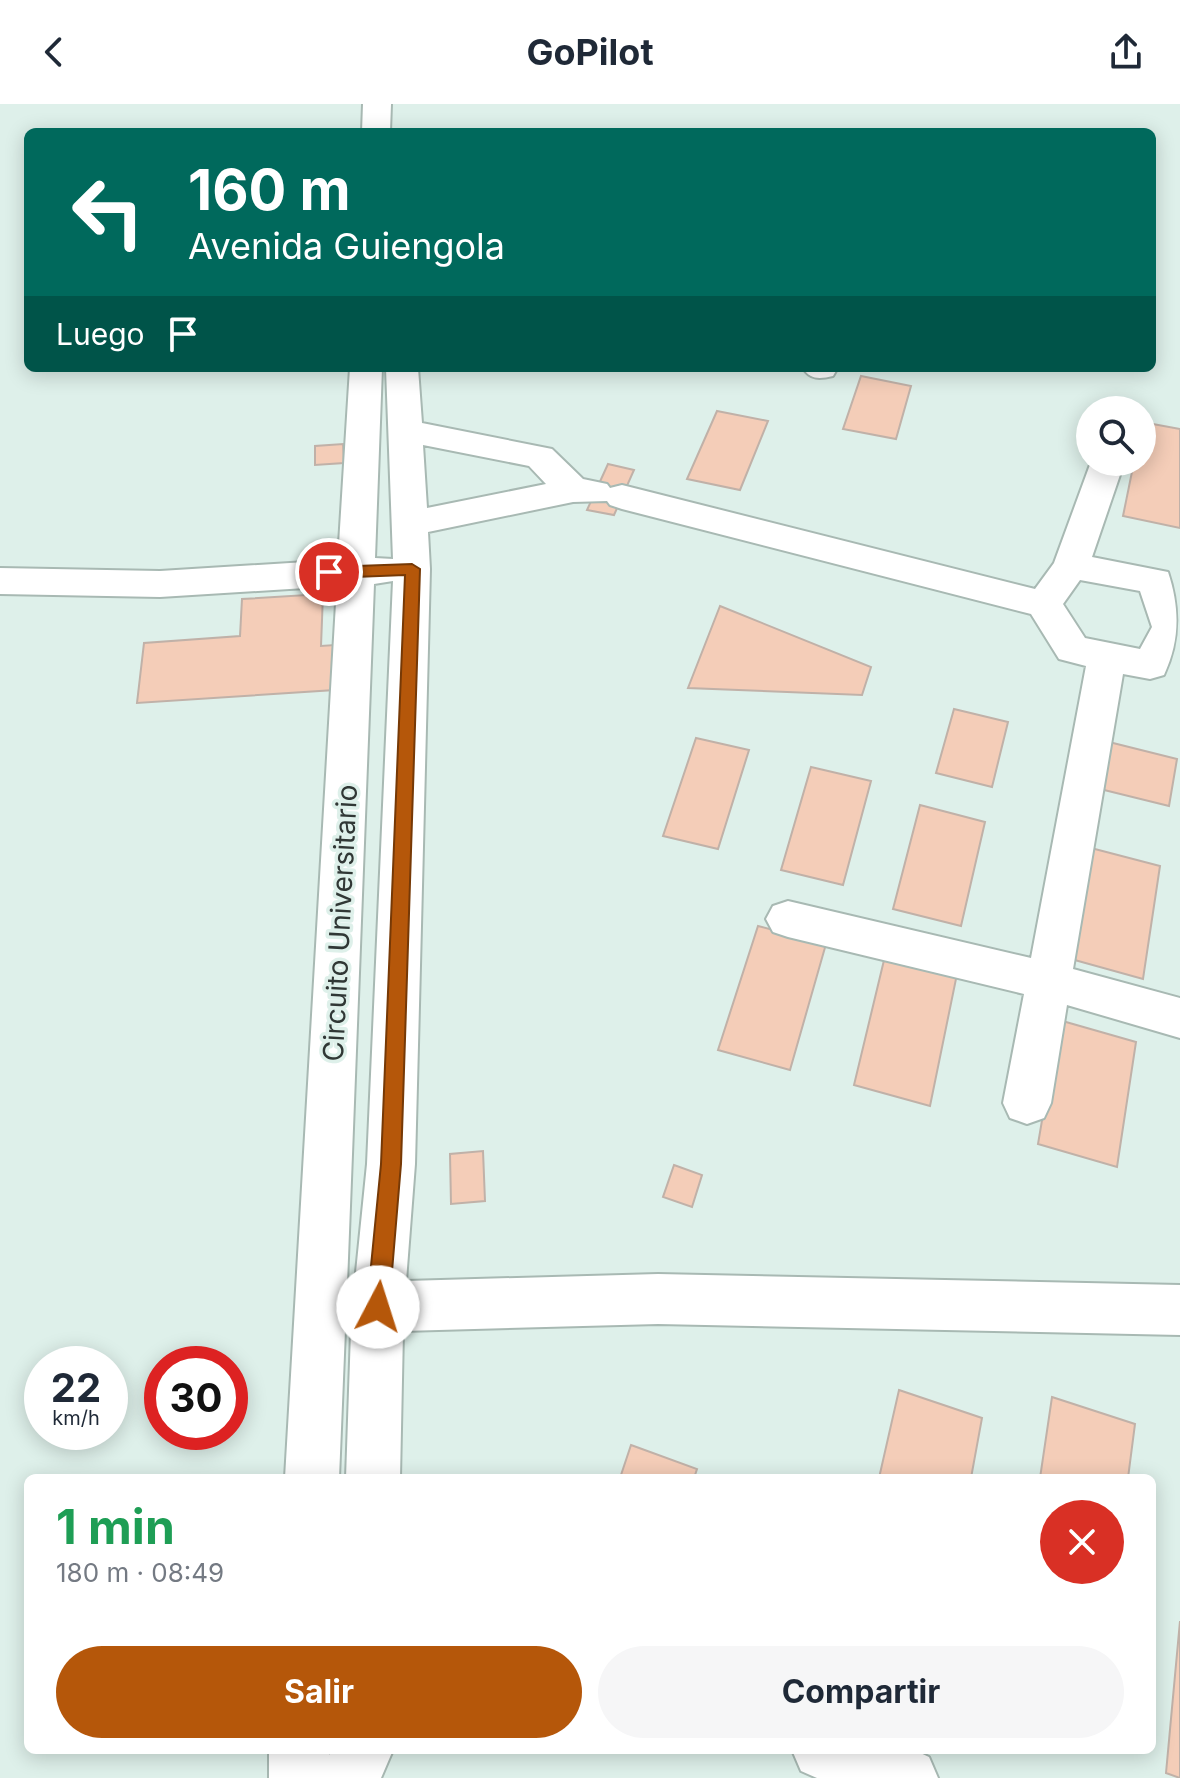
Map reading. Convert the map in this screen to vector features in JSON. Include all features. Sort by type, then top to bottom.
[{"type":"street","points":[[376,128],[377,104]]},
{"type":"street","name":"Circuito Universitario","points":[[312,1474],[366,372]]},
{"type":"street","name":"Circuito Universitario","points":[[373,1474],[378,1307],[391,1164],[412,569],[402,372]]},
{"type":"street","points":[[405,431],[540,457],[597,493],[1044,604],[1072,649],[1150,665],[1171,627],[1155,581],[1071,566]]},
{"type":"street","points":[[1044,604],[1071,566],[1102,476]]},
{"type":"street","points":[[410,524],[597,493]]},
{"type":"street","points":[[0,581],[160,584],[412,569]]},
{"type":"street","points":[[1027,1103],[1107,656]]},
{"type":"street","points":[[788,919],[1049,981],[1180,1018]]},
{"type":"street","points":[[321,1308],[658,1299],[1180,1310]]},
{"type":"street","points":[[299,1754],[299,1778]]},
{"type":"street","points":[[350,1778],[361,1754]]},
{"type":"street","points":[[834,1754],[908,1778]]},
{"type":"building","points":[[861,376],[911,386],[896,439],[843,429]]},
{"type":"building","points":[[717,411],[768,421],[740,490],[687,479]]},
{"type":"building","points":[[1156,425],[1180,429],[1180,528],[1123,516],[1131,476],[1156,476]]},
{"type":"building","points":[[343,444],[344,463],[315,465],[315,446]]},
{"type":"building","points":[[608,464],[634,470],[614,515],[587,510]]},
{"type":"building","points":[[323,594],[321,646],[350,644],[350,689],[137,703],[144,643],[240,636],[242,599]]},
{"type":"building","points":[[720,606],[871,667],[862,695],[688,688]]},
{"type":"building","points":[[954,709],[1008,722],[992,787],[936,773]]},
{"type":"building","points":[[696,738],[749,750],[718,849],[663,836]]},
{"type":"building","points":[[1109,742],[1177,759],[1169,806],[1100,789]]},
{"type":"building","points":[[811,767],[871,781],[843,885],[781,870]]},
{"type":"building","points":[[920,805],[985,822],[961,926],[893,909]]},
{"type":"building","points":[[1091,848],[1160,866],[1143,979],[1071,959]]},
{"type":"building","points":[[758,926],[826,944],[790,1070],[718,1050]]},
{"type":"building","points":[[885,956],[957,974],[930,1106],[854,1085]]},
{"type":"building","points":[[1059,1020],[1136,1042],[1117,1167],[1038,1144]]},
{"type":"building","points":[[483,1151],[485,1201],[451,1204],[450,1154]]},
{"type":"building","points":[[674,1165],[702,1175],[692,1207],[663,1197]]},
{"type":"building","points":[[899,1390],[982,1418],[972,1474],[880,1474]]},
{"type":"building","points":[[1052,1397],[1135,1424],[1129,1474],[1041,1474]]},
{"type":"building","points":[[631,1445],[697,1469],[695,1474],[621,1474]]},
{"type":"building","points":[[1180,1621],[1180,1778],[1166,1773]]},
{"type":"route","points":[[329,572],[412,569],[391,1164],[378,1307]]}]
